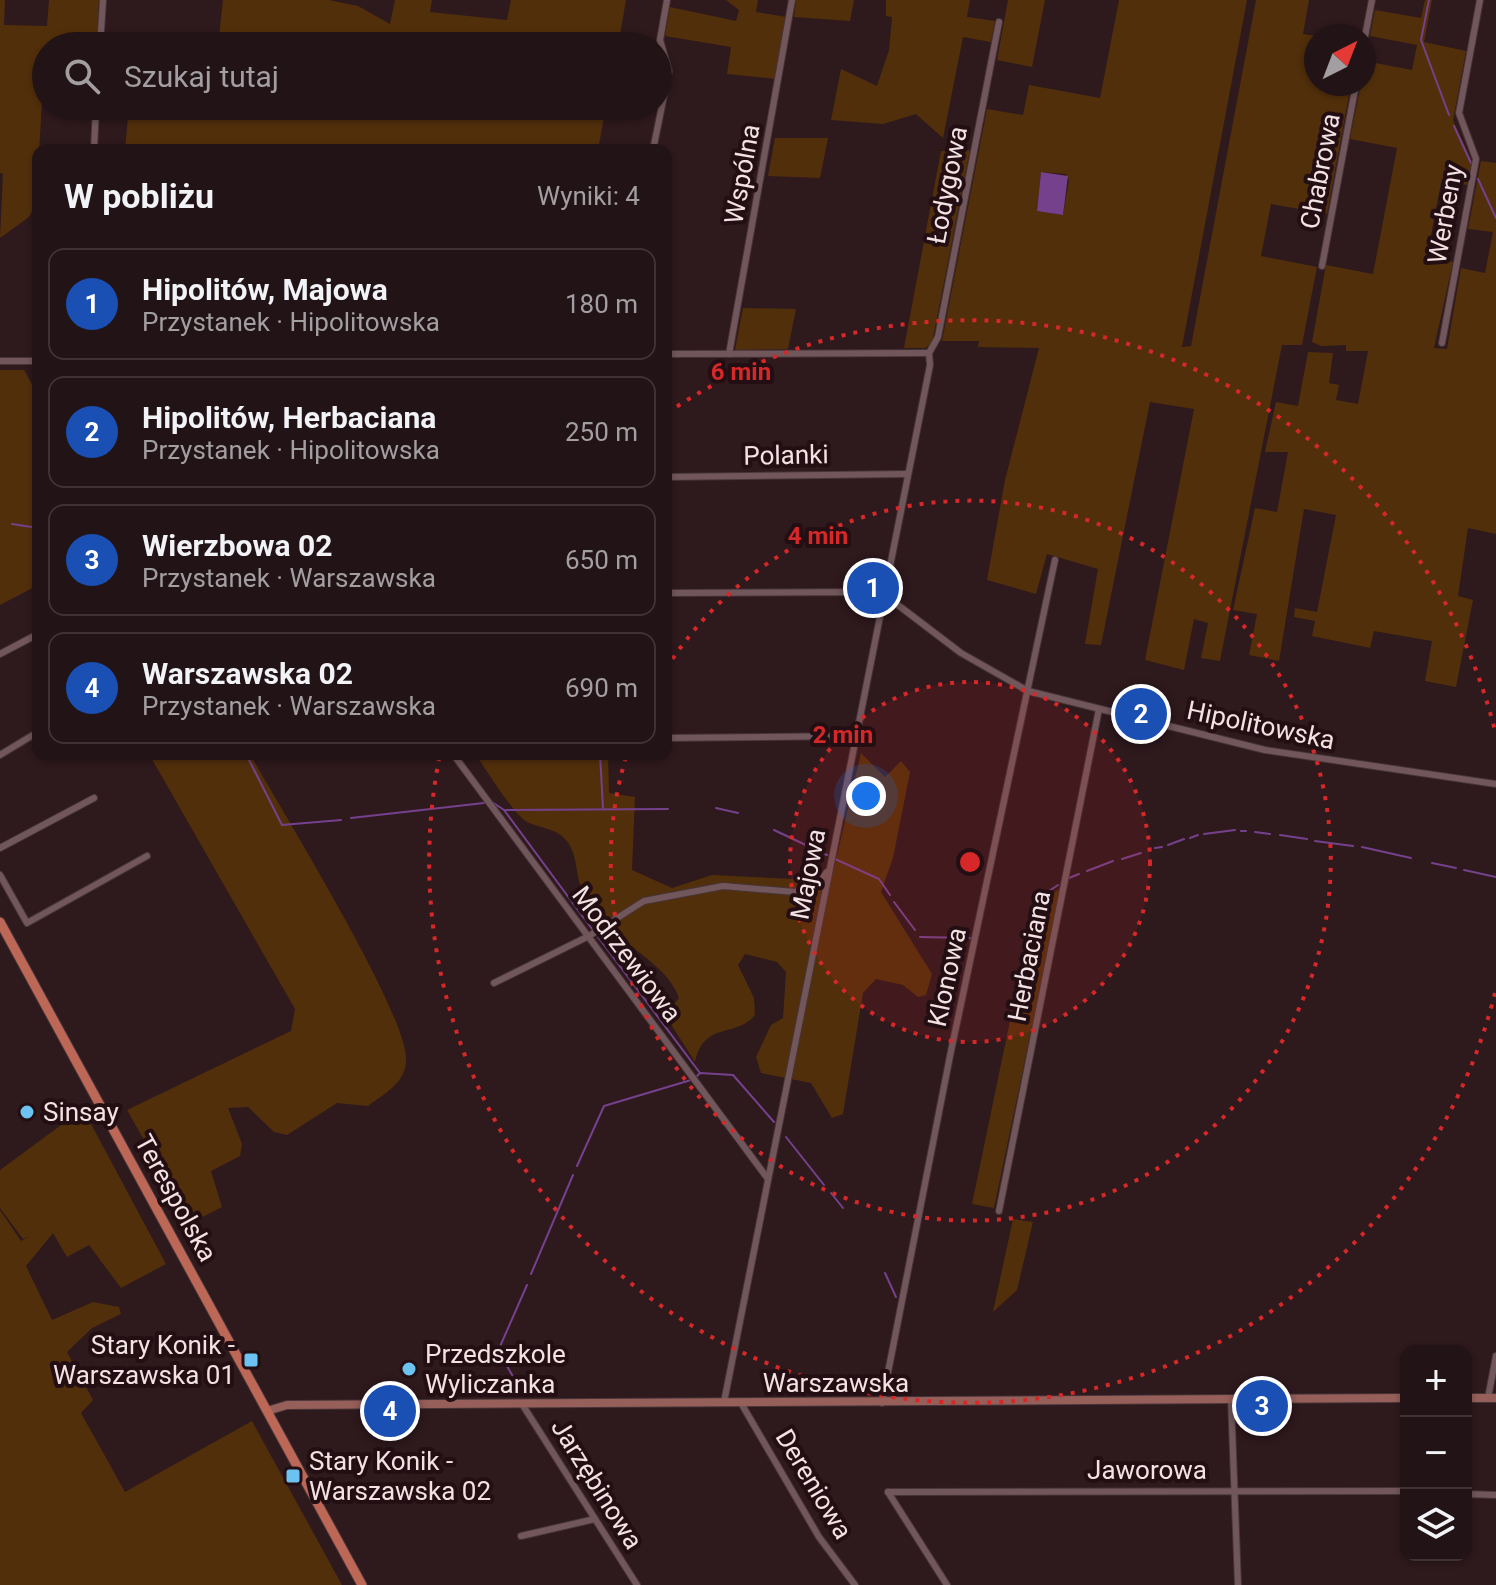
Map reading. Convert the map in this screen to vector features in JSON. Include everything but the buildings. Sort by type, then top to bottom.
[{"type":"main road","name":"Terespolska","points":[[0,922],[362,1585]]},
{"type":"street","points":[[101,32],[103,0]]},
{"type":"street","points":[[661,32],[667,0]]},
{"type":"street","name":"Wspólna","points":[[729,354],[792,0]]},
{"type":"street","points":[[1367,24],[1372,0]]},
{"type":"street","name":"Werbeny","points":[[1442,343],[1476,159],[1459,113],[1480,0]]},
{"type":"street","name":"Łodygowa","points":[[929,353],[938,337],[999,22]]},
{"type":"street","name":"Chabrowa","points":[[1322,266],[1354,96]]},
{"type":"street","points":[[94,144],[95,120]]},
{"type":"street","points":[[654,144],[659,120]]},
{"type":"street","points":[[672,354],[929,353]]},
{"type":"street","name":"Majowa","points":[[724,1402],[930,365],[929,353]]},
{"type":"street","points":[[0,361],[32,361]]},
{"type":"street","name":"Polanki","points":[[672,477],[907,474]]},
{"type":"street","name":"Klonowa","points":[[882,1403],[951,1051],[1055,560]]},
{"type":"street","name":"Hipolitowska","points":[[672,593],[859,590],[883,595],[979,665],[1028,691],[1265,750],[1496,784]]},
{"type":"street","points":[[0,654],[32,637]]},
{"type":"street","name":"Herbaciana","points":[[999,1211],[1099,709]]},
{"type":"street","points":[[0,755],[32,736]]},
{"type":"street","points":[[672,738],[855,736]]},
{"type":"street","name":"Modrzewiowa","points":[[457,760],[768,1179]]},
{"type":"street","points":[[0,848],[94,798]]},
{"type":"street","points":[[0,875],[27,923],[147,856]]},
{"type":"street","points":[[494,983],[589,936],[644,901],[723,886],[795,892],[818,883],[830,869]]},
{"type":"street","points":[[1492,1398],[1496,1356]]},
{"type":"street","name":"Warszawska","points":[[267,1411],[287,1405],[1400,1398]]},
{"type":"street","points":[[1231,1399],[1237,1489],[1238,1585]]},
{"type":"street","name":"Dereniowa","points":[[741,1403],[819,1537],[855,1585]]},
{"type":"street","name":"Jarzębinowa","points":[[522,1404],[637,1585]]},
{"type":"street","name":"Jaworowa","points":[[947,1585],[888,1492],[1400,1491]]},
{"type":"street","points":[[1472,1494],[1496,1495]]},
{"type":"street","points":[[521,1536],[595,1519]]},
{"type":"shaded area","points":[[0,0],[5,0],[4,25],[47,26],[49,0],[99,0],[97,32],[32,32],[32,120],[41,120],[40,144],[32,144],[32,211],[0,238],[3,174],[0,173]]},
{"type":"shaded area","points":[[223,0],[329,0],[358,6],[390,24],[395,0],[432,0],[430,12],[507,20],[511,0],[626,0],[620,32],[220,32]]},
{"type":"shaded area","points":[[726,0],[758,0],[756,12],[787,17],[777,79],[727,74],[731,47],[672,37],[672,32],[666,32],[670,7],[736,21],[739,10]]},
{"type":"shaded area","points":[[796,0],[854,0],[850,21],[794,17]]},
{"type":"shaded area","points":[[886,0],[970,0],[967,17],[995,21],[991,42],[963,37],[943,138],[916,114],[883,124],[831,120],[841,69],[877,86],[889,50],[892,17],[886,16]]},
{"type":"shaded area","points":[[1008,0],[1045,0],[1032,67],[997,60]]},
{"type":"shaded area","points":[[1119,0],[1247,0],[1182,347],[1191,346],[1256,0],[1309,0],[1303,34],[1304,96],[1349,96],[1327,214],[1271,204],[1261,256],[1317,267],[1302,345],[1282,345],[1220,661],[1201,658],[1208,623],[1194,619],[1184,670],[1145,660],[1194,409],[1150,402],[1101,645],[1085,644],[1098,569],[1047,554],[1036,594],[987,580],[1005,480],[1039,348],[978,347],[979,341],[942,341],[987,109],[1023,115],[1029,85],[1100,98]],"holes":[[[1041,172],[1066,174],[1069,180],[1063,215],[1037,211]]]},
{"type":"shaded area","points":[[1425,0],[1432,0],[1424,42],[1466,51],[1453,120],[1472,162],[1467,185],[1441,183],[1427,256],[1453,262],[1434,348],[1447,349],[1461,268],[1485,273],[1493,232],[1468,229],[1481,161],[1496,163],[1496,534],[1468,528],[1458,596],[1473,600],[1456,687],[1425,681],[1432,641],[1374,631],[1370,648],[1312,636],[1315,621],[1294,617],[1295,608],[1317,612],[1336,515],[1304,509],[1279,661],[1249,655],[1257,614],[1233,610],[1255,508],[1277,512],[1288,452],[1265,452],[1276,402],[1298,406],[1308,352],[1333,353],[1329,383],[1339,385],[1336,400],[1358,404],[1368,351],[1346,351],[1346,345],[1321,346],[1312,342],[1326,265],[1373,274],[1397,148],[1350,139],[1359,96],[1376,96],[1376,63],[1412,70],[1417,45],[1376,37],[1376,24],[1372,24],[1375,10],[1421,18]]},
{"type":"shaded area","points":[[128,120],[603,120],[599,144],[126,144]]},
{"type":"shaded area","points":[[775,138],[828,138],[820,178],[768,176]]},
{"type":"shaded area","points":[[970,150],[932,343],[925,348],[904,348],[941,151]]},
{"type":"shaded area","points":[[1041,172],[1068,176],[1063,215],[1037,211]]},
{"type":"shaded area","points":[[743,308],[796,309],[788,349],[735,350]]},
{"type":"shaded area","points":[[0,370],[24,370],[32,384],[32,588],[0,605]]},
{"type":"shaded area","points":[[861,753],[885,777],[901,761],[910,772],[893,858],[881,892],[932,974],[926,995],[918,997],[903,985],[876,979],[863,993],[843,1114],[832,1118],[811,1083],[761,1073],[756,1057],[771,1025],[783,1018],[786,972],[777,962],[745,954],[738,965],[754,998],[755,1015],[739,1027],[706,1040],[695,1062],[665,1015],[679,998],[669,980],[621,936],[584,894],[575,858],[565,839],[521,817],[479,760],[608,760],[609,793],[635,797],[632,870],[672,888],[712,875],[831,881]]},
{"type":"shaded area","points":[[152,760],[254,760],[313,862],[388,1002],[402,1038],[406,1062],[398,1082],[368,1106],[337,1103],[287,1135],[274,1132],[248,1107],[228,1108],[242,1144],[240,1156],[211,1171],[222,1207],[191,1223],[127,1110],[291,1031],[295,1009]]},
{"type":"shaded area","points":[[1061,888],[994,1208],[972,1204],[1034,905]]},
{"type":"shaded area","points":[[83,1109],[166,1264],[121,1288],[89,1245],[67,1257],[53,1233],[26,1266],[52,1320],[93,1302],[119,1307],[121,1314],[92,1328],[67,1352],[93,1400],[81,1413],[125,1492],[252,1421],[342,1585],[0,1585],[0,1210],[21,1241],[30,1236],[23,1239],[0,1208],[0,1170]]},
{"type":"shaded area","points":[[1013,1219],[1033,1222],[1017,1290],[993,1312]]},
{"type":"waterway","points":[[1429,0],[1421,40],[1449,115]]},
{"type":"waterway","points":[[1454,126],[1471,163]]},
{"type":"waterway","points":[[1478,179],[1496,218]]},
{"type":"waterway","points":[[12,524],[32,527]]},
{"type":"waterway","points":[[249,760],[282,825],[341,820]]},
{"type":"waterway","points":[[600,760],[603,808]]},
{"type":"waterway","points":[[492,802],[504,810],[592,929]]},
{"type":"waterway","points":[[351,818],[484,803]]},
{"type":"waterway","points":[[716,808],[738,813]]},
{"type":"waterway","points":[[504,810],[668,809]]},
{"type":"waterway","points":[[774,830],[827,855]]},
{"type":"waterway","points":[[1204,834],[1235,830]]},
{"type":"waterway","points":[[1241,831],[1246,831]]},
{"type":"waterway","points":[[1255,832],[1270,834]]},
{"type":"waterway","points":[[1190,838],[1198,835]]},
{"type":"waterway","points":[[1280,835],[1307,839]]},
{"type":"waterway","points":[[1168,845],[1184,839]]},
{"type":"waterway","points":[[1315,841],[1353,846]]},
{"type":"waterway","points":[[1155,848],[1162,847]]},
{"type":"waterway","points":[[1362,847],[1411,858]]},
{"type":"waterway","points":[[1122,859],[1141,853]]},
{"type":"waterway","points":[[835,859],[879,879],[890,895]]},
{"type":"waterway","points":[[1087,871],[1113,861]]},
{"type":"waterway","points":[[1432,863],[1456,868]]},
{"type":"waterway","points":[[1464,870],[1496,877]]},
{"type":"waterway","points":[[1069,878],[1079,874]]},
{"type":"waterway","points":[[1037,899],[1058,885]]},
{"type":"waterway","points":[[894,902],[915,930]]},
{"type":"waterway","points":[[598,937],[700,1073]]},
{"type":"waterway","points":[[920,937],[970,938]]},
{"type":"waterway","points":[[697,1076],[700,1073],[733,1075],[774,1122]]},
{"type":"waterway","points":[[577,1166],[604,1106],[691,1080]]},
{"type":"waterway","points":[[786,1137],[824,1185]]},
{"type":"waterway","points":[[531,1274],[573,1175]]},
{"type":"waterway","points":[[831,1193],[843,1208]]},
{"type":"waterway","points":[[885,1273],[896,1297]]},
{"type":"waterway","points":[[524,1395],[498,1351],[527,1285]]},
{"type":"place","name":"Hipolitów, Majowa","points":[[873,588]]},
{"type":"place","name":"Hipolitów, Herbaciana","points":[[1141,714]]},
{"type":"place","name":"Sinsay","points":[[27,1112]]},
{"type":"place","name":"Stary Konik - Warszawska 01","points":[[251,1360]]},
{"type":"place","name":"Przedszkole Wyliczanka","points":[[409,1369]]},
{"type":"place","name":"Wierzbowa 02","points":[[1262,1406]]},
{"type":"place","name":"Warszawska 02","points":[[390,1411]]},
{"type":"place","name":"Stary Konik - Warszawska 02","points":[[293,1476]]}]
